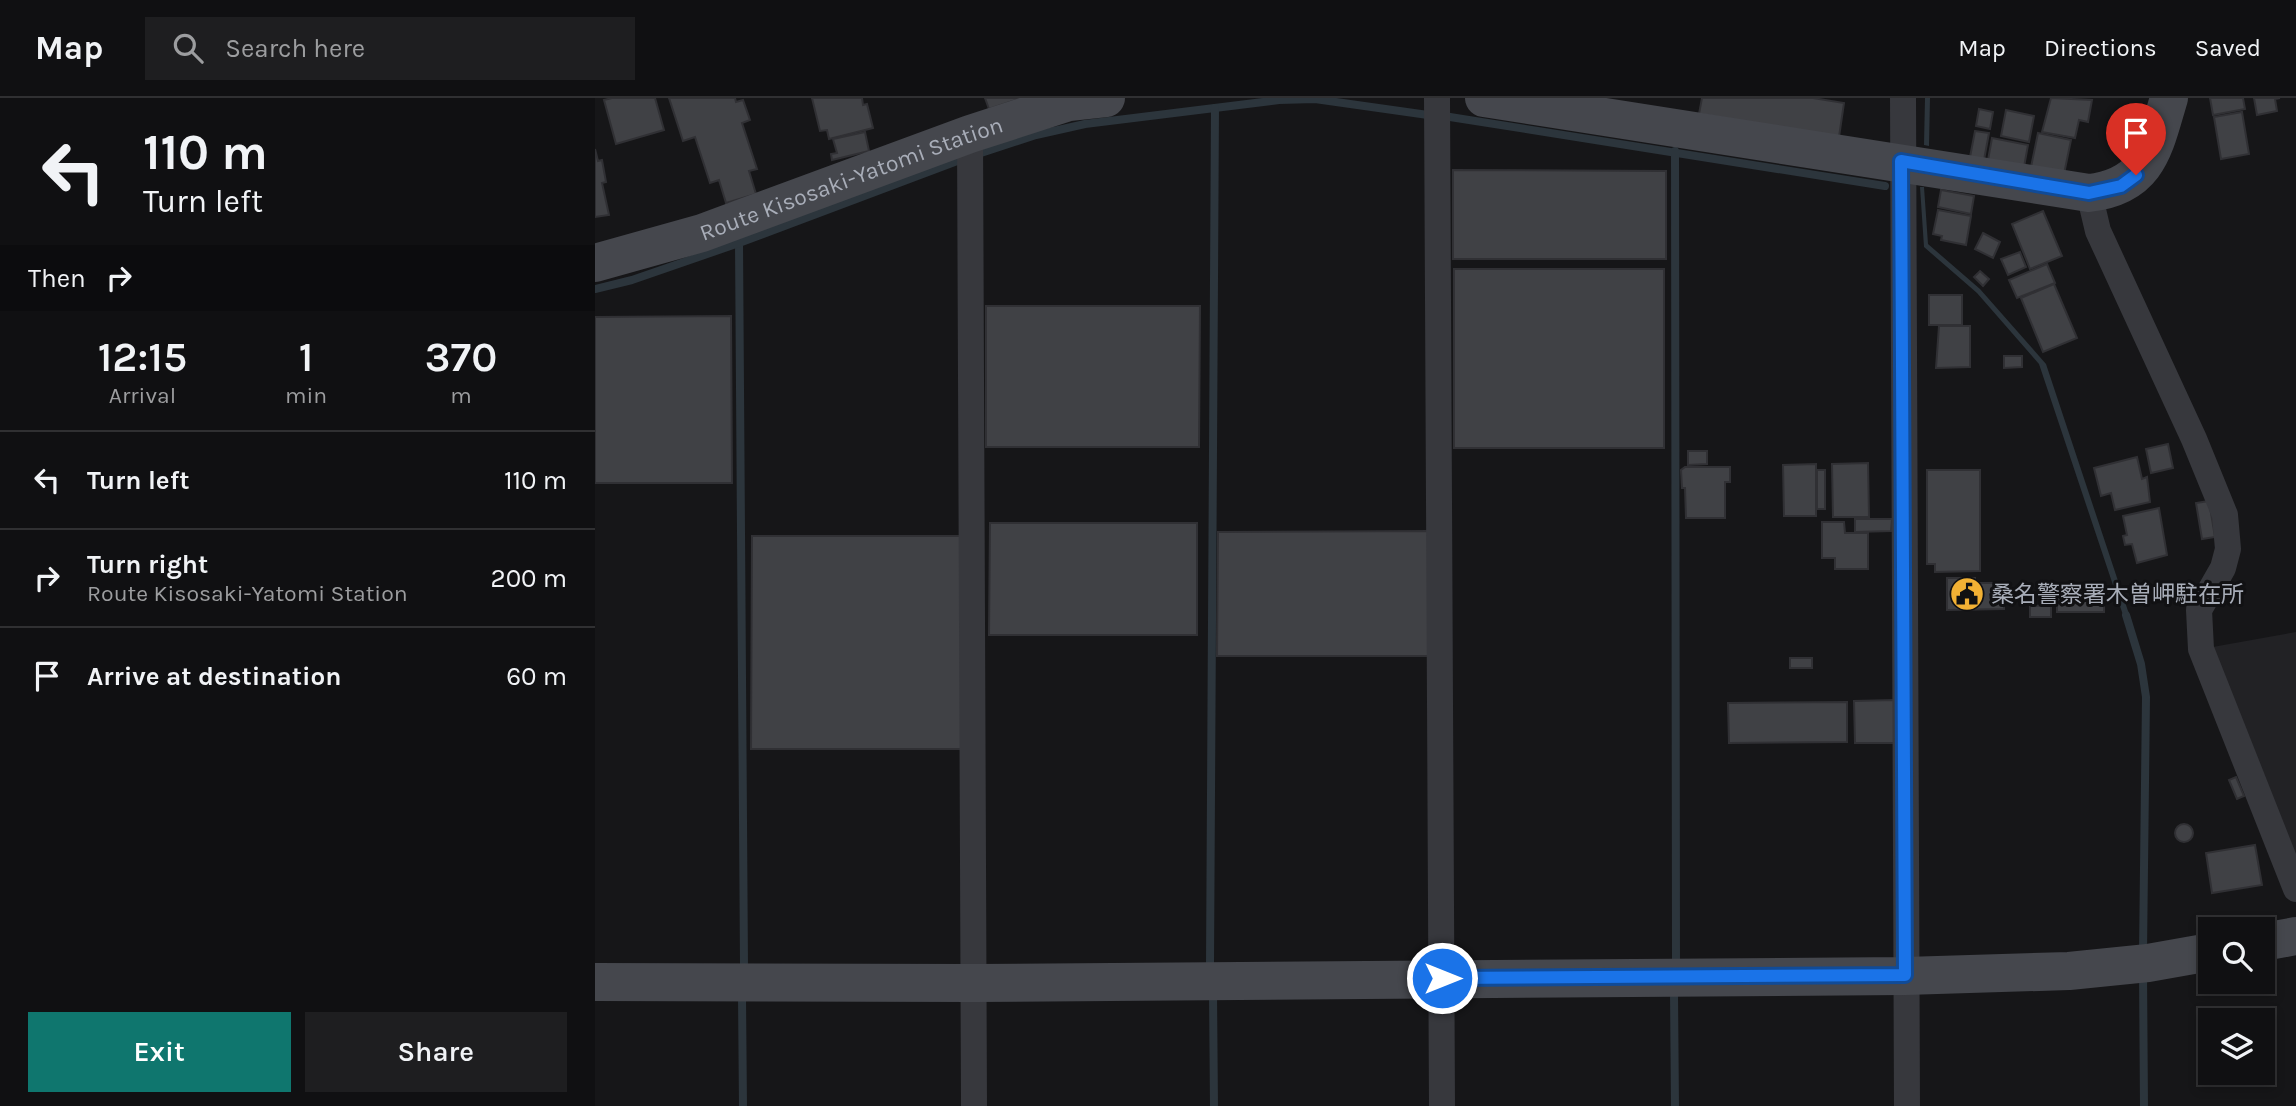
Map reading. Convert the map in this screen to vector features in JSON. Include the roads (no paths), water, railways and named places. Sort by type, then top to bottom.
[{"type":"street","name":"Route Kisosaki-Yatomi Station","points":[[595,263],[702,233],[970,134],[1069,102],[1106,98]]},
{"type":"street","points":[[1437,98],[1442,1106]]},
{"type":"street","points":[[1484,98],[1901,161],[2089,193],[2121,186],[2136,175],[2152,155],[2169,98]]},
{"type":"street","points":[[1903,98],[1901,161],[1907,1106]]},
{"type":"street","points":[[970,134],[974,1106]]},
{"type":"street","points":[[2089,193],[2098,231],[2194,439],[2225,515],[2228,549],[2223,568],[2199,610],[2201,649],[2296,890]]},
{"type":"street","points":[[2275,940],[2296,936]]},
{"type":"street","points":[[595,982],[974,983],[1905,975],[2069,971],[2141,964],[2198,954]]},
{"type":"waterway","points":[[981,153],[1036,135],[1085,124],[1279,100],[1315,99],[1428,115]]},
{"type":"waterway","points":[[1210,964],[1215,108]]},
{"type":"waterway","points":[[1450,117],[1885,186]]},
{"type":"waterway","points":[[1675,151],[1676,963]]},
{"type":"waterway","points":[[595,289],[632,280],[739,243],[960,160]]},
{"type":"waterway","points":[[739,243],[744,965]]},
{"type":"waterway","points":[[2126,615],[2141,664],[2146,697],[2143,953]]},
{"type":"waterway","points":[[2143,972],[2144,1106]]},
{"type":"waterway","points":[[1213,993],[1214,1106]]},
{"type":"waterway","points":[[1674,993],[1675,1106]]},
{"type":"waterway","points":[[742,997],[743,1106]]},
{"type":"place","name":"桑名警察署木曽岬駐在所","points":[[1967,594]]}]
